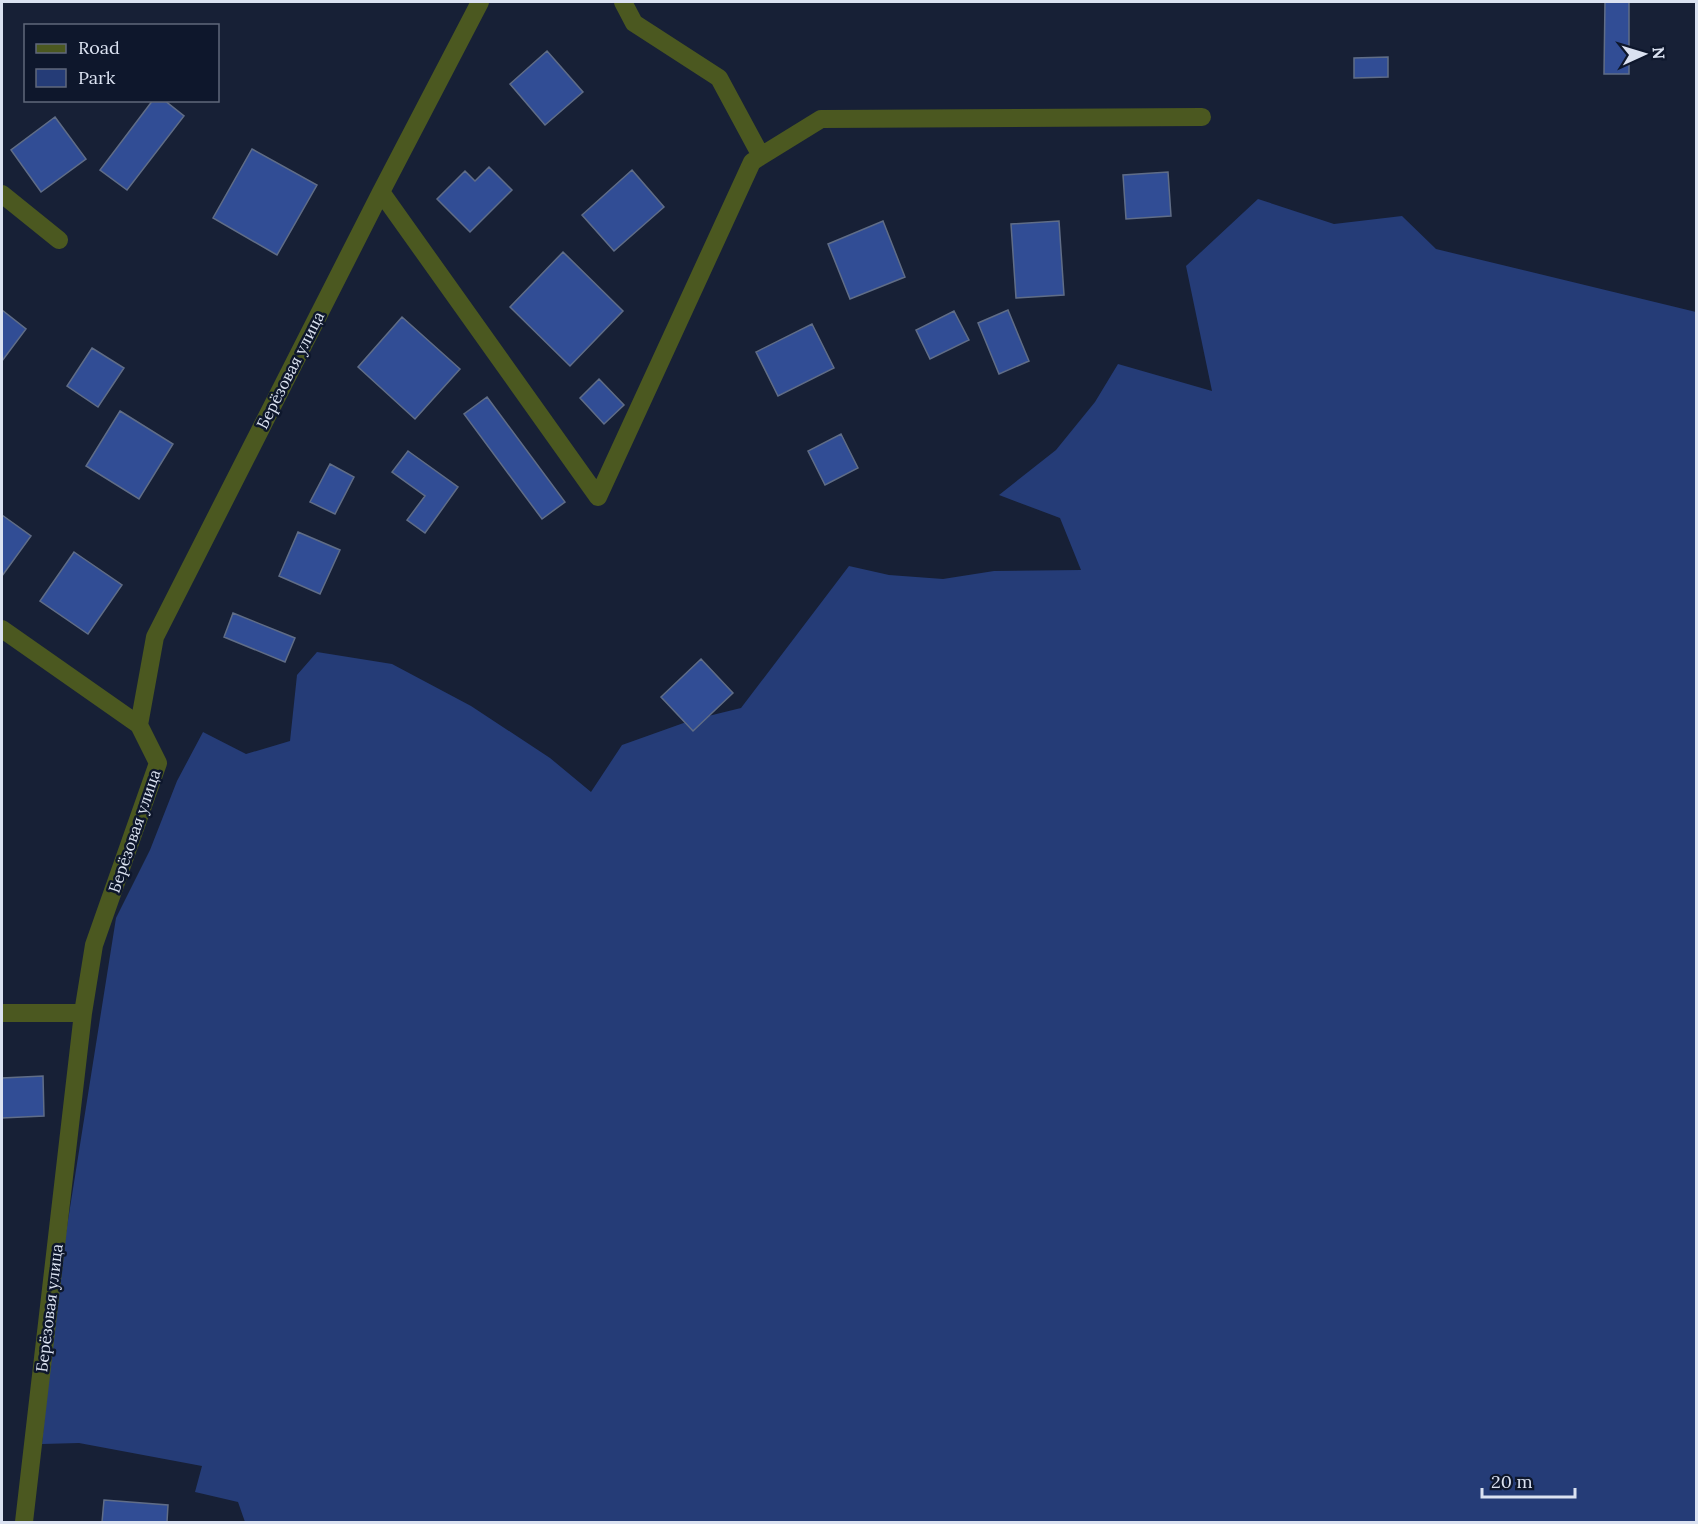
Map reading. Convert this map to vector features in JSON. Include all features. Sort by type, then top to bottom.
[{"type":"street","name":"Берёзовая улица","points":[[24,1522],[83,1013],[94,945],[158,763],[139,725],[155,637],[480,2]]},
{"type":"street","points":[[622,2],[634,23],[719,78],[761,156]]},
{"type":"street","points":[[381,192],[598,497],[752,162],[761,156],[821,119],[1202,117]]},
{"type":"street","points":[[2,194],[59,240]]},
{"type":"street","points":[[2,629],[139,725]]},
{"type":"street","points":[[2,1013],[83,1013]]},
{"type":"green space","points":[[1258,199],[1334,224],[1402,216],[1436,249],[1696,312],[1696,1522],[245,1522],[238,1502],[195,1492],[202,1466],[79,1443],[42,1444],[56,1296],[116,918],[150,850],[177,781],[203,732],[246,754],[290,741],[297,675],[317,652],[392,664],[471,706],[550,758],[591,792],[622,745],[692,720],[741,708],[849,566],[889,575],[943,579],[994,571],[1081,570],[1060,518],[999,495],[1056,450],[1095,402],[1118,364],[1212,391],[1186,266]]},
{"type":"building","points":[[1605,2],[1629,2],[1629,74],[1604,74]]},
{"type":"building","points":[[547,51],[583,92],[545,125],[510,84]]},
{"type":"building","points":[[1388,57],[1388,77],[1354,78],[1354,58]]},
{"type":"building","points":[[151,102],[166,102],[184,116],[127,190],[100,170]]},
{"type":"building","points":[[55,117],[86,159],[41,192],[11,150]]},
{"type":"building","points":[[252,149],[317,185],[277,255],[213,218]]},
{"type":"building","points":[[489,167],[512,190],[470,232],[437,199],[465,171],[475,181]]},
{"type":"building","points":[[632,170],[664,207],[614,251],[582,215]]},
{"type":"building","points":[[1168,172],[1171,216],[1126,219],[1123,175]]},
{"type":"building","points":[[883,221],[905,277],[850,299],[828,244]]},
{"type":"building","points":[[1059,221],[1064,295],[1016,298],[1011,224]]},
{"type":"building","points":[[563,252],[623,311],[570,366],[510,307]]},
{"type":"building","points":[[2,310],[26,329],[2,361]]},
{"type":"building","points":[[1008,310],[1029,361],[999,374],[978,323]]},
{"type":"building","points":[[954,311],[969,340],[930,359],[916,330]]},
{"type":"building","points":[[402,317],[460,369],[415,419],[358,367]]},
{"type":"building","points":[[812,324],[834,368],[778,396],[756,352]]},
{"type":"building","points":[[92,348],[124,368],[98,407],[67,386]]},
{"type":"building","points":[[599,379],[624,405],[604,424],[580,398]]},
{"type":"building","points":[[487,397],[565,502],[542,519],[464,414]]},
{"type":"building","points":[[120,411],[173,444],[139,499],[86,466]]},
{"type":"building","points":[[841,434],[858,468],[825,485],[808,451]]},
{"type":"building","points":[[408,451],[458,487],[425,533],[407,520],[425,496],[392,472]]},
{"type":"building","points":[[330,464],[354,477],[335,514],[310,502]]},
{"type":"building","points":[[2,515],[31,536],[2,576]]},
{"type":"building","points":[[298,532],[340,550],[320,594],[279,576]]},
{"type":"building","points":[[74,552],[122,585],[88,634],[40,601]]},
{"type":"building","points":[[233,613],[295,638],[285,662],[224,637]]},
{"type":"building","points":[[701,659],[733,693],[693,731],[661,697]]},
{"type":"building","points":[[43,1076],[44,1116],[2,1118],[2,1078]]},
{"type":"building","points":[[104,1500],[168,1505],[167,1522],[102,1522]]}]
